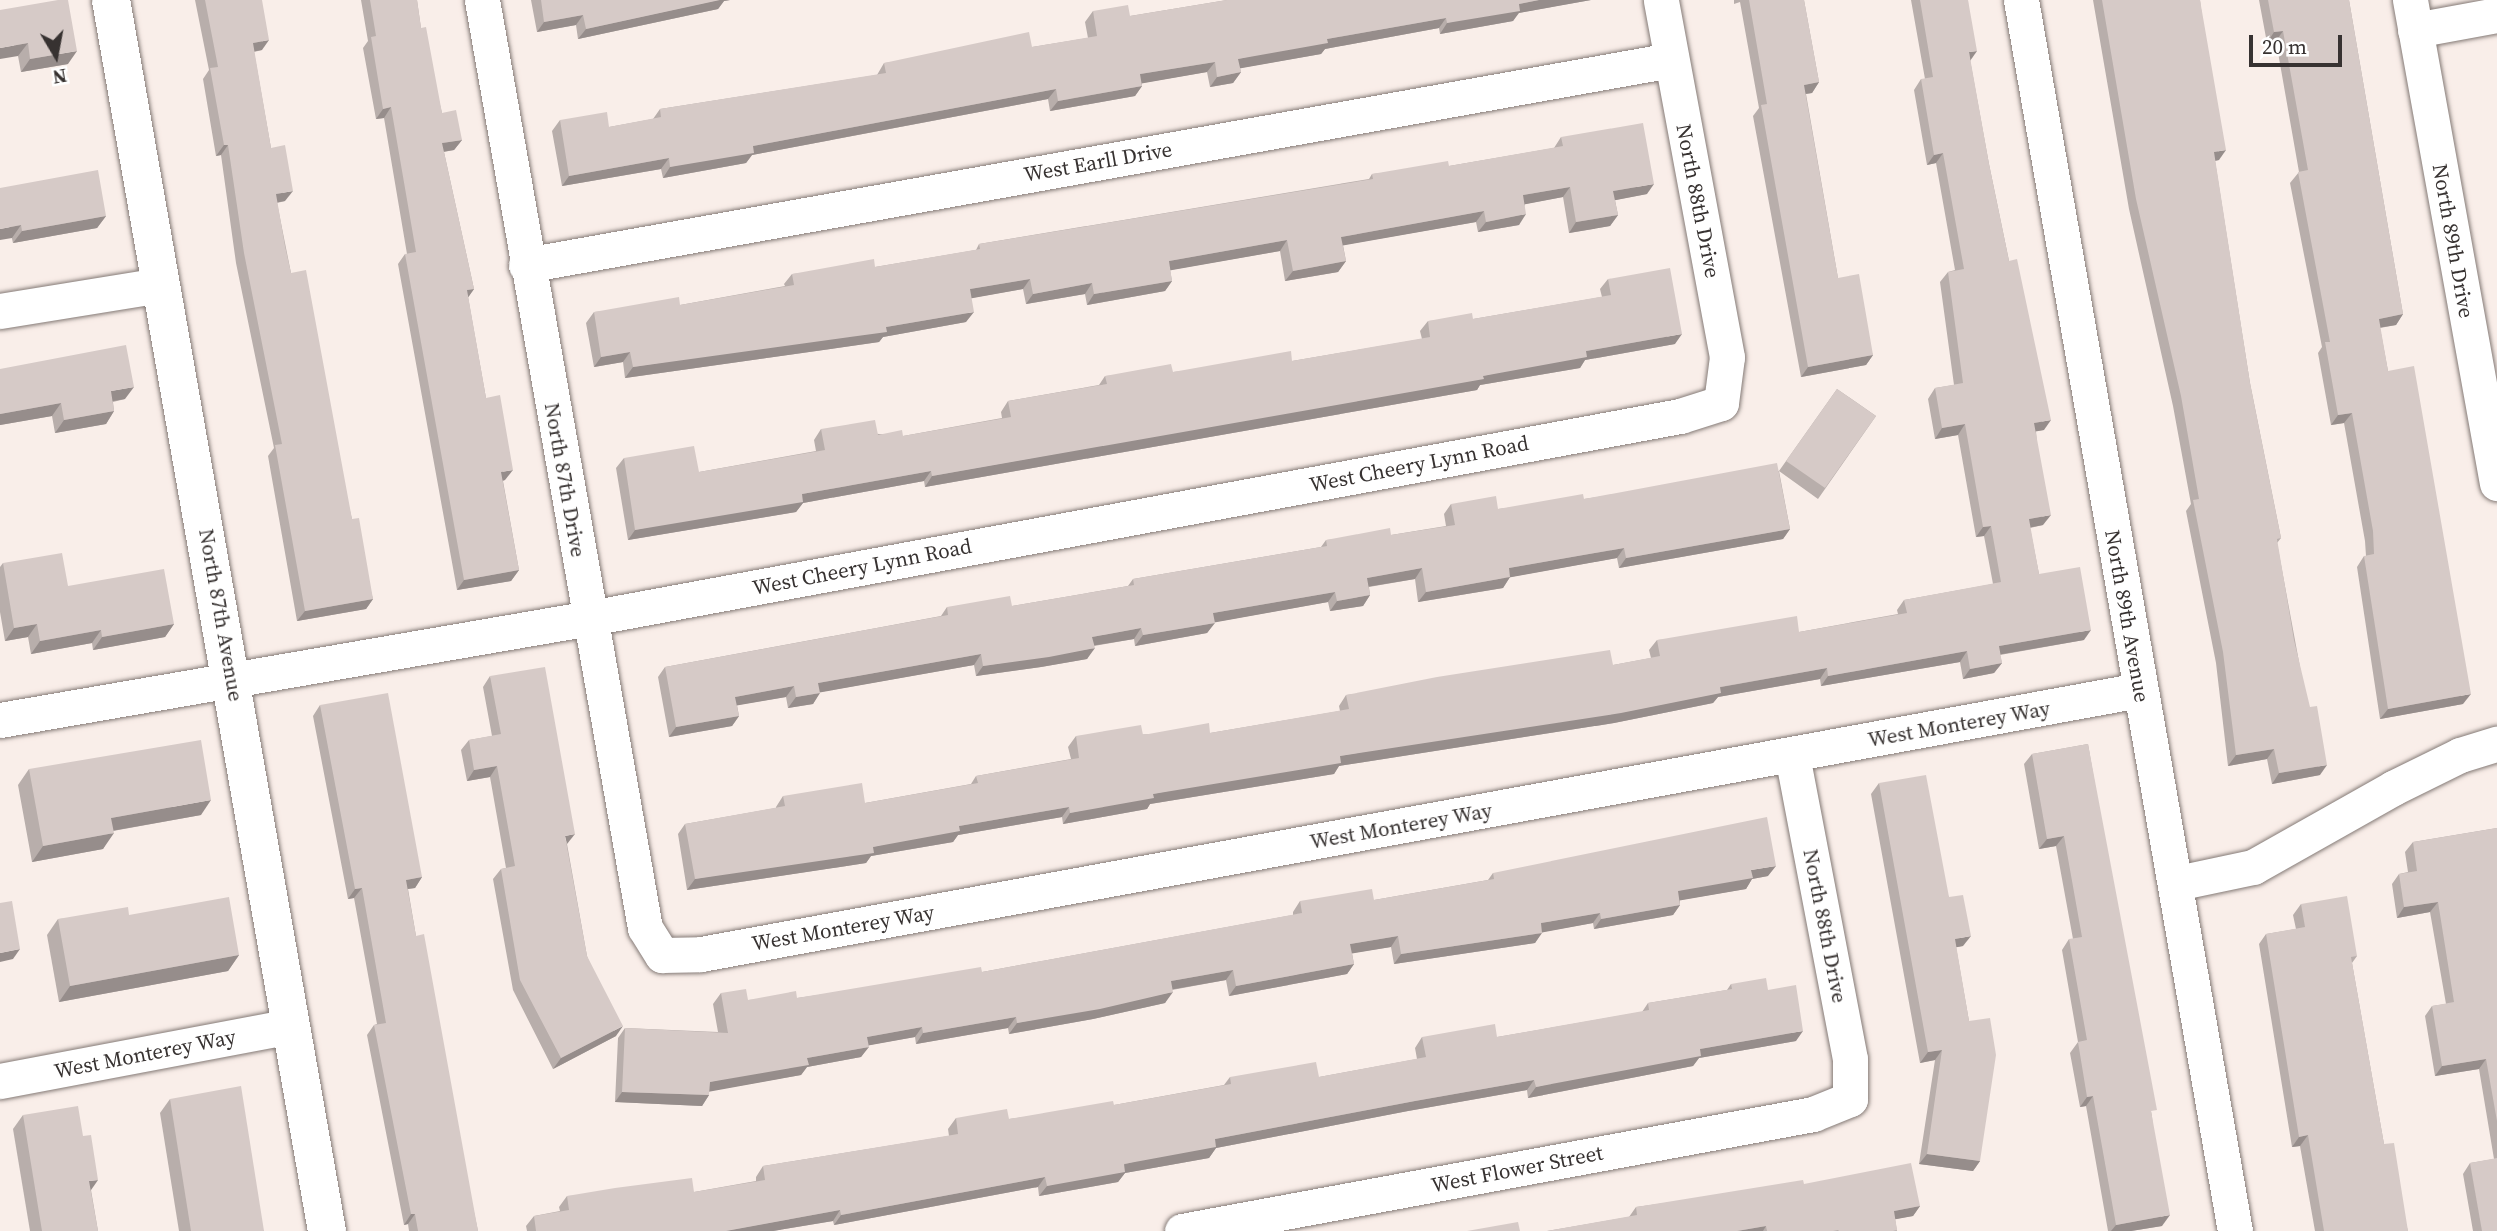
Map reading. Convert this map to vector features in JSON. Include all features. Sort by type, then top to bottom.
[{"type":"street","name":"North 87th Avenue","points":[[111,0],[233,682],[327,1231]]},
{"type":"street","name":"North 87th Drive","points":[[482,0],[526,265],[645,928],[662,955]]},
{"type":"street","name":"North 88th Drive","points":[[1661,0],[1727,357],[1721,402]]},
{"type":"street","name":"North 89th Avenue","points":[[2021,0],[2140,690],[2177,883],[2235,1231]]},
{"type":"street","points":[[2413,15],[2497,15]]},
{"type":"street","name":"North 89th Drive","points":[[2413,15],[2497,483]]},
{"type":"street","name":"West Earll Drive","points":[[526,265],[1671,60]]},
{"type":"street","points":[[0,311],[161,285]]},
{"type":"street","name":"West Cheery Lynn Road","points":[[0,720],[233,682],[590,618],[1667,418],[1721,402]]},
{"type":"street","name":"West Monterey Way","points":[[662,955],[701,954],[2140,690]]},
{"type":"street","points":[[2177,883],[2253,867],[2393,788],[2460,755],[2497,744]]},
{"type":"street","name":"North 88th Drive","points":[[1793,754],[1850,1059],[1850,1099]]},
{"type":"street","name":"West Monterey Way","points":[[0,1081],[290,1027]]},
{"type":"street","name":"West Flower Street","points":[[1182,1231],[1813,1114],[1850,1099]]},
{"type":"building","points":[[68,0],[77,51],[30,59],[28,43],[0,48],[0,10]]},
{"type":"building","points":[[205,0],[262,0],[269,40],[253,43],[271,148],[285,145],[293,191],[276,194],[285,246],[291,273],[306,270],[352,519],[359,518],[373,599],[305,611],[275,445],[282,444],[244,253],[228,145],[224,145],[210,68],[218,67]]},
{"type":"building","points":[[370,0],[417,0],[421,28],[426,27],[442,113],[456,110],[462,140],[442,143],[474,289],[467,290],[486,398],[500,395],[513,470],[501,472],[519,570],[464,580],[405,254],[416,252],[391,107],[383,109],[371,37],[376,36]]},
{"type":"building","points":[[541,0],[720,0],[586,29],[583,15],[544,22]]},
{"type":"building","points":[[1227,0],[1539,0],[1519,4],[1520,11],[1447,23],[1446,18],[1327,39],[1328,43],[1238,59],[1241,72],[1217,77],[1215,62],[1140,74],[1142,86],[1058,101],[1056,89],[753,146],[754,153],[670,167],[669,158],[569,176],[560,120],[607,112],[609,127],[661,117],[660,109],[886,73],[884,63],[1029,32],[1032,47],[1097,36],[1093,11],[1128,5],[1130,16]]},
{"type":"building","points":[[1749,0],[1804,0],[1819,82],[1804,85],[1838,278],[1859,274],[1873,355],[1808,367],[1761,105],[1767,104]]},
{"type":"building","points":[[1920,0],[1968,0],[1977,51],[1969,52],[1989,164],[2009,261],[2017,259],[2051,420],[2034,423],[2051,515],[2029,519],[2039,574],[2080,567],[2091,630],[1999,646],[2002,663],[1970,669],[1967,651],[1828,676],[1827,668],[1720,687],[1721,693],[1621,713],[1340,756],[1341,763],[1153,794],[1154,798],[1070,813],[1069,807],[959,826],[960,831],[873,847],[874,853],[695,879],[685,824],[785,806],[783,796],[862,783],[865,803],[978,783],[976,776],[1079,758],[1076,736],[1141,725],[1143,735],[1209,723],[1210,733],[1349,709],[1346,695],[1437,677],[1610,650],[1613,665],[1660,656],[1657,640],[1797,616],[1799,632],[1907,613],[1904,600],[2001,582],[1991,526],[1983,527],[1965,424],[1942,428],[1935,388],[1963,383],[1948,272],[1964,269],[1943,153],[1934,155],[1921,79],[1933,77]]},
{"type":"building","points":[[2102,0],[2200,0],[2226,150],[2214,152],[2250,383],[2281,538],[2277,539],[2294,640],[2310,707],[2317,706],[2327,765],[2279,773],[2274,749],[2236,755],[2223,652],[2193,500],[2199,499],[2181,396],[2136,199]]},
{"type":"building","points":[[2268,0],[2349,0],[2403,314],[2379,319],[2388,371],[2414,366],[2471,694],[2388,709],[2364,556],[2374,554],[2373,531],[2352,413],[2338,415],[2325,342],[2330,342],[2298,172],[2308,170],[2283,31],[2274,32]]},
{"type":"building","points":[[1643,123],[1654,184],[1613,191],[1618,215],[1576,222],[1570,187],[1523,195],[1526,214],[1486,222],[1484,211],[1341,237],[1346,261],[1293,271],[1287,240],[1169,261],[1172,281],[1094,294],[1092,283],[1033,294],[1030,279],[970,289],[974,312],[886,327],[887,332],[633,367],[630,352],[601,357],[594,312],[679,297],[680,305],[794,285],[792,274],[874,259],[875,267],[980,249],[979,244],[1373,179],[1372,174],[1448,161],[1449,166],[1563,146],[1561,137]]},
{"type":"building","points":[[98,170],[106,216],[22,231],[21,225],[0,229],[0,188]]},
{"type":"building","points":[[1670,268],[1682,334],[1586,351],[1587,357],[1483,376],[1484,379],[932,476],[931,471],[802,494],[803,502],[635,530],[624,458],[694,446],[699,472],[825,450],[821,429],[875,420],[878,435],[902,430],[903,436],[1011,417],[1008,401],[1107,384],[1105,376],[1171,364],[1173,372],[1291,351],[1292,361],[1430,337],[1428,321],[1472,313],[1473,319],[1611,295],[1608,279]]},
{"type":"building","points":[[126,345],[134,387],[111,391],[114,411],[64,420],[61,403],[0,414],[0,369]]},
{"type":"building","points":[[1837,389],[1876,416],[1825,488],[1786,461]]},
{"type":"building","points":[[1777,463],[1790,529],[1626,558],[1624,548],[1509,568],[1510,577],[1426,592],[1422,568],[1367,578],[1370,595],[1337,601],[1335,592],[1213,613],[1215,623],[1143,635],[1141,628],[1092,637],[1095,648],[1049,657],[983,666],[981,654],[818,683],[820,693],[796,697],[794,686],[735,697],[739,716],[676,727],[665,667],[948,615],[947,607],[1010,596],[1012,606],[1134,585],[1133,579],[1327,546],[1326,540],[1390,528],[1391,535],[1455,525],[1451,504],[1496,496],[1498,509],[1583,494],[1584,499]]},
{"type":"building","points":[[62,553],[68,586],[164,569],[174,624],[102,637],[101,630],[40,641],[37,624],[14,628],[3,563]]},
{"type":"building","points":[[545,667],[575,834],[565,836],[587,956],[623,1026],[561,1058],[520,980],[501,869],[515,866],[497,766],[474,770],[469,740],[501,734],[490,676]]},
{"type":"building","points":[[388,693],[422,877],[406,880],[416,936],[424,934],[478,1231],[418,1231],[415,1214],[411,1214],[374,1025],[386,1023],[362,888],[355,889],[320,705]]},
{"type":"building","points":[[201,740],[211,800],[111,818],[114,833],[43,846],[29,769]]},
{"type":"building","points":[[2088,744],[2157,1110],[2151,1111],[2170,1215],[2116,1225],[2093,1096],[2087,1097],[2078,1042],[2087,1040],[2069,939],[2082,937],[2064,836],[2047,839],[2032,754]]},
{"type":"building","points":[[1926,775],[1949,897],[1963,895],[1971,936],[1955,939],[1969,1021],[1990,1018],[1996,1055],[1980,1161],[1927,1154],[1942,1050],[1928,1052],[1879,783]]},
{"type":"building","points":[[1767,817],[1776,866],[1751,870],[1753,878],[1678,891],[1680,905],[1601,919],[1600,913],[1541,923],[1542,933],[1401,954],[1398,936],[1350,944],[1354,964],[1236,986],[1233,970],[1171,981],[1173,992],[1100,1009],[1017,1023],[1016,1017],[923,1033],[922,1027],[867,1037],[869,1047],[807,1058],[809,1065],[710,1082],[709,1095],[622,1092],[625,1028],[728,1033],[721,993],[746,989],[748,1000],[796,991],[797,998],[981,967],[982,972],[1302,913],[1300,901],[1372,889],[1374,900],[1494,879],[1493,873]]},
{"type":"building","points":[[2497,828],[2497,1121],[2486,1059],[2442,1066],[2432,1006],[2454,1002],[2438,902],[2404,907],[2399,874],[2417,871],[2413,842]]},
{"type":"building","points":[[2347,896],[2357,956],[2351,957],[2384,1144],[2394,1143],[2408,1231],[2324,1231],[2308,1135],[2299,1137],[2266,934],[2305,927],[2301,904]]},
{"type":"building","points":[[229,897],[239,955],[70,986],[58,919],[128,907],[129,915]]},
{"type":"building","points":[[12,901],[20,949],[0,953],[0,903]]},
{"type":"building","points":[[1766,978],[1768,990],[1796,985],[1803,1031],[1700,1049],[1701,1056],[1536,1087],[1534,1080],[1215,1139],[1216,1147],[1124,1164],[1125,1172],[1047,1186],[1045,1177],[841,1215],[840,1210],[726,1231],[536,1231],[534,1216],[569,1210],[567,1196],[692,1178],[694,1192],[765,1180],[763,1166],[958,1134],[956,1118],[1007,1109],[1009,1119],[1113,1101],[1114,1105],[1231,1084],[1230,1077],[1316,1062],[1319,1077],[1426,1057],[1422,1037],[1495,1024],[1497,1037],[1649,1010],[1648,1003],[1732,989],[1731,984]]},
{"type":"building","points":[[241,1086],[264,1231],[191,1231],[170,1099]]},
{"type":"building","points":[[78,1106],[83,1136],[91,1135],[98,1180],[89,1181],[98,1231],[42,1231],[23,1115]]},
{"type":"building","points":[[2497,1158],[2497,1231],[2482,1231],[2470,1163]]},
{"type":"building","points":[[1911,1163],[1920,1206],[1894,1211],[1897,1230],[1893,1231],[1767,1231],[1766,1226],[1737,1231],[1547,1231],[1637,1215],[1636,1207],[1803,1180],[1804,1184]]},
{"type":"building","points":[[1518,1222],[1520,1231],[1467,1231]]}]
